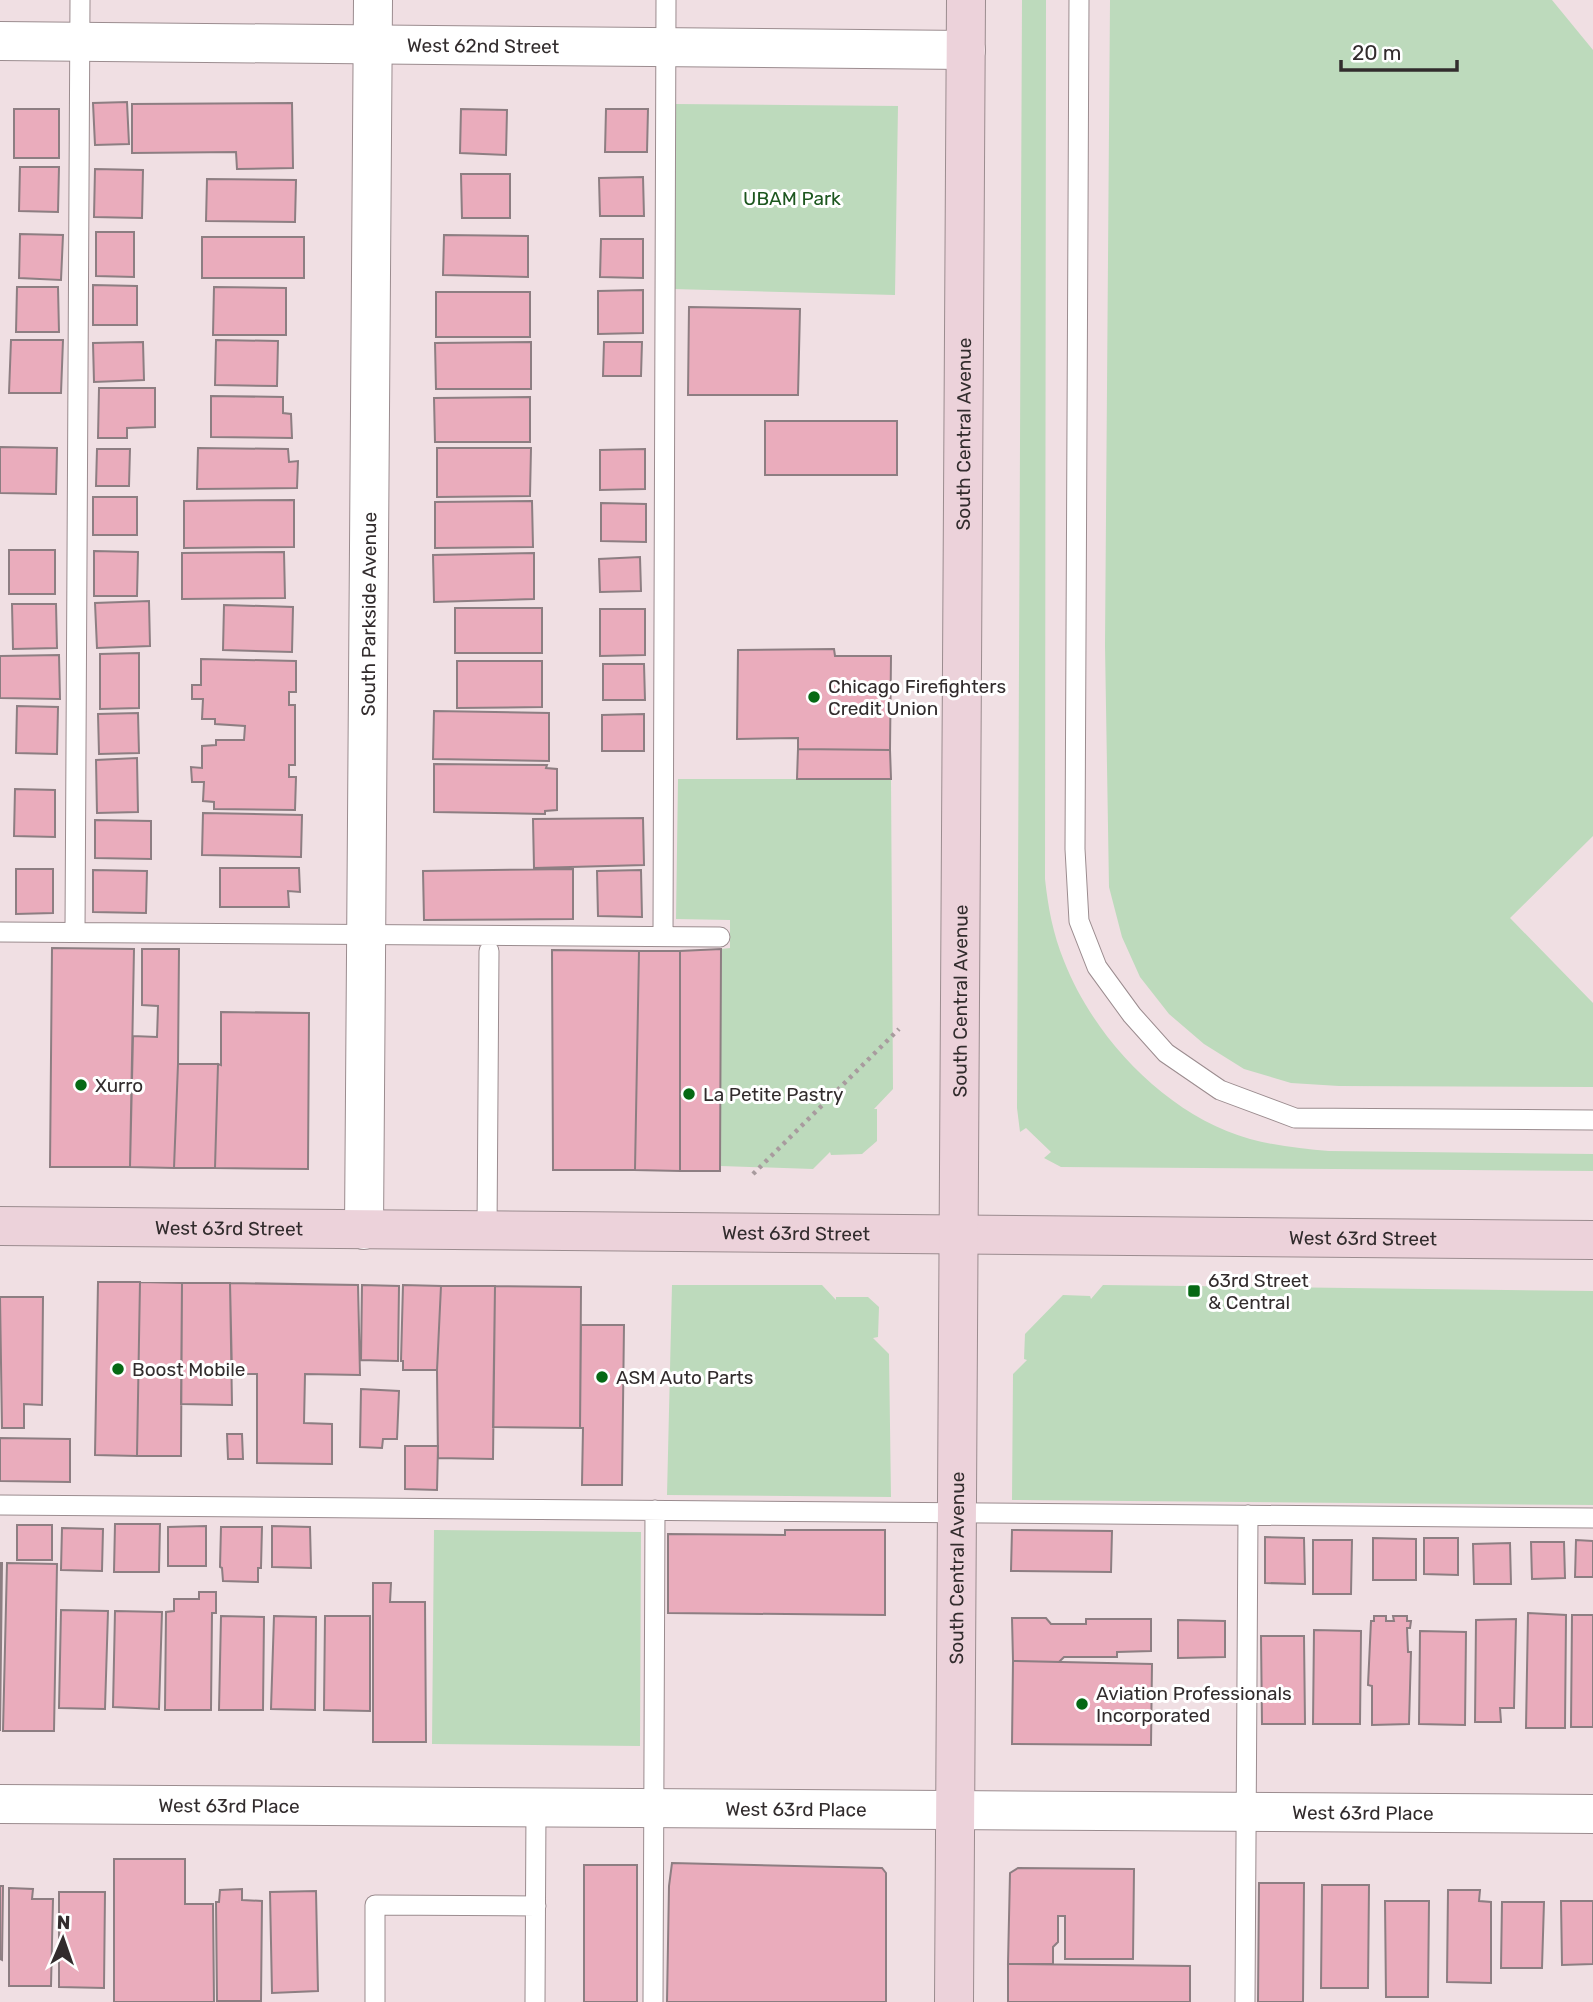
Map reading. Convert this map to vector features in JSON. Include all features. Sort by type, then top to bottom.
[{"type":"main road","name":"South Central Avenue","points":[[954,2002],[966,0]]},
{"type":"main road","name":"West 63rd Street","points":[[0,1226],[1593,1240]]},
{"type":"street","name":"South Parkside Avenue","points":[[365,1230],[373,0]]},
{"type":"street","name":"West 62nd Street","points":[[0,41],[966,50]]},
{"type":"street","name":"West 63rd Place","points":[[0,1804],[1593,1815]]},
{"type":"lane","points":[[75,932],[80,0]]},
{"type":"lane","points":[[663,936],[666,0]]},
{"type":"lane","points":[[1079,0],[1076,849],[1079,921],[1097,967],[1132,1016],[1166,1053],[1220,1090],[1296,1118],[1593,1120]]},
{"type":"lane","points":[[0,932],[720,937]]},
{"type":"lane","points":[[487,1231],[489,951]]},
{"type":"lane","points":[[0,1505],[1593,1518]]},
{"type":"lane","points":[[653,2002],[655,1510]]},
{"type":"lane","points":[[1245,2002],[1248,1515]]},
{"type":"lane","points":[[535,2002],[536,1807]]},
{"type":"lane","points":[[375,2002],[375,1905],[536,1906]]},
{"type":"path","points":[[754,1174],[899,1028]]},
{"type":"green space","points":[[1022,0],[1046,0],[1045,879],[1057,941],[1078,990],[1115,1046],[1163,1093],[1191,1113],[1250,1139],[1329,1151],[1593,1154],[1593,1171],[1061,1167],[1044,1158],[1051,1152],[1026,1128],[1020,1132],[1017,1108]]},
{"type":"green space","points":[[1110,0],[1552,0],[1593,50],[1593,836],[1510,918],[1593,1003],[1593,1087],[1339,1086],[1291,1083],[1244,1069],[1204,1044],[1169,1014],[1140,977],[1122,937],[1109,887],[1105,646]]},
{"type":"green space","name":"UBAM Park","points":[[675,104],[898,106],[895,295],[673,289]]},
{"type":"green space","points":[[678,779],[891,779],[893,1089],[874,1109],[877,1109],[877,1141],[862,1154],[831,1155],[830,1152],[813,1169],[721,1166],[721,949],[730,948],[730,920],[676,919]]},
{"type":"green space","points":[[672,1285],[822,1285],[836,1300],[836,1297],[868,1297],[879,1307],[878,1337],[873,1338],[889,1354],[891,1497],[667,1495]]},
{"type":"green space","points":[[1103,1285],[1593,1291],[1593,1505],[1012,1500],[1013,1374],[1027,1360],[1024,1359],[1025,1334],[1063,1295],[1090,1296],[1091,1299]]},
{"type":"green space","points":[[434,1530],[641,1532],[640,1746],[432,1744]]},
{"type":"building","points":[[127,102],[129,144],[95,145],[93,103]]},
{"type":"building","points":[[292,103],[293,168],[237,169],[236,152],[132,153],[132,104]]},
{"type":"building","points":[[14,109],[59,109],[59,158],[14,158]]},
{"type":"building","points":[[461,109],[507,110],[506,155],[460,153]]},
{"type":"building","points":[[606,109],[648,109],[647,152],[605,152]]},
{"type":"building","points":[[20,167],[59,167],[58,212],[19,211]]},
{"type":"building","points":[[95,169],[143,170],[142,218],[94,217]]},
{"type":"building","points":[[461,174],[510,174],[510,218],[462,218]]},
{"type":"building","points":[[643,177],[644,216],[600,216],[599,178]]},
{"type":"building","points":[[207,179],[296,180],[295,222],[206,221]]},
{"type":"building","points":[[96,232],[134,232],[134,277],[96,276]]},
{"type":"building","points":[[20,234],[63,235],[61,280],[19,278]]},
{"type":"building","points":[[444,235],[528,236],[528,277],[443,275]]},
{"type":"building","points":[[202,237],[304,237],[304,278],[202,278]]},
{"type":"building","points":[[601,239],[643,239],[643,278],[600,277]]},
{"type":"building","points":[[93,285],[137,286],[137,325],[93,325]]},
{"type":"building","points":[[17,287],[58,287],[59,332],[16,332]]},
{"type":"building","points":[[214,287],[286,288],[286,335],[213,335]]},
{"type":"building","points":[[643,290],[643,333],[598,334],[598,291]]},
{"type":"building","points":[[436,292],[530,292],[530,337],[436,337]]},
{"type":"building","points":[[689,307],[800,309],[798,395],[688,395]]},
{"type":"building","points":[[11,340],[63,340],[61,393],[9,393]]},
{"type":"building","points":[[216,340],[278,341],[277,386],[215,385]]},
{"type":"building","points":[[143,342],[144,380],[94,382],[93,343]]},
{"type":"building","points":[[531,342],[531,389],[436,389],[435,343]]},
{"type":"building","points":[[604,342],[642,342],[641,376],[603,376]]},
{"type":"building","points":[[99,388],[155,388],[155,427],[127,428],[127,438],[98,438]]},
{"type":"building","points":[[211,396],[283,397],[283,413],[291,414],[292,438],[211,437]]},
{"type":"building","points":[[530,397],[530,442],[435,442],[434,398]]},
{"type":"building","points":[[765,421],[897,421],[897,475],[765,475]]},
{"type":"building","points":[[0,447],[57,448],[56,494],[0,493]]},
{"type":"building","points":[[198,448],[288,449],[289,462],[298,461],[297,488],[197,489]]},
{"type":"building","points":[[437,448],[531,448],[530,496],[437,497]]},
{"type":"building","points":[[97,449],[130,449],[129,486],[96,486]]},
{"type":"building","points":[[645,449],[645,489],[600,490],[600,450]]},
{"type":"building","points":[[93,497],[137,497],[137,535],[93,535]]},
{"type":"building","points":[[294,500],[294,547],[184,548],[184,501]]},
{"type":"building","points":[[532,501],[533,547],[435,548],[435,502]]},
{"type":"building","points":[[601,503],[646,504],[646,542],[601,541]]},
{"type":"building","points":[[9,550],[55,550],[55,594],[9,594]]},
{"type":"building","points":[[94,551],[138,552],[137,596],[94,596]]},
{"type":"building","points":[[284,552],[285,598],[182,599],[182,553]]},
{"type":"building","points":[[534,553],[534,599],[434,602],[433,555]]},
{"type":"building","points":[[640,557],[641,591],[600,592],[599,559]]},
{"type":"building","points":[[149,601],[150,646],[97,648],[95,603]]},
{"type":"building","points":[[12,604],[56,604],[57,648],[13,649]]},
{"type":"building","points":[[224,605],[293,607],[292,652],[223,650]]},
{"type":"building","points":[[455,608],[542,608],[542,653],[455,653]]},
{"type":"building","points":[[600,609],[645,609],[645,655],[600,656]]},
{"type":"building","name":"Chicago Firefighters Credit Union","points":[[834,649],[835,656],[891,656],[890,750],[798,749],[798,738],[737,739],[738,650]]},
{"type":"building","points":[[139,653],[139,708],[100,709],[100,654]]},
{"type":"building","points":[[59,655],[60,699],[0,698],[0,656]]},
{"type":"building","points":[[201,659],[296,661],[296,692],[289,692],[289,705],[295,705],[295,765],[289,765],[289,777],[296,777],[295,810],[214,809],[214,802],[203,801],[204,782],[192,782],[191,767],[202,768],[202,746],[216,745],[216,740],[244,740],[245,726],[215,724],[215,719],[202,719],[203,699],[192,699],[192,685],[201,685]]},
{"type":"building","points":[[457,661],[542,661],[542,707],[457,708]]},
{"type":"building","points":[[603,664],[644,664],[645,700],[603,700]]},
{"type":"building","points":[[17,706],[58,707],[57,754],[16,753]]},
{"type":"building","points":[[434,711],[549,713],[549,761],[433,759]]},
{"type":"building","points":[[138,713],[139,753],[99,754],[98,714]]},
{"type":"building","points":[[644,714],[644,751],[602,751],[602,715]]},
{"type":"building","points":[[798,749],[890,750],[891,779],[797,779]]},
{"type":"building","points":[[137,758],[138,812],[97,813],[96,760]]},
{"type":"building","points":[[434,764],[547,765],[546,768],[557,769],[557,810],[545,811],[545,814],[434,812]]},
{"type":"building","points":[[15,789],[55,790],[55,837],[14,836]]},
{"type":"building","points":[[203,813],[302,815],[301,857],[202,855]]},
{"type":"building","points":[[643,818],[644,865],[534,868],[533,819]]},
{"type":"building","points":[[95,820],[151,821],[151,859],[95,858]]},
{"type":"building","points":[[220,868],[299,868],[300,892],[288,891],[289,907],[220,907]]},
{"type":"building","points":[[16,869],[53,869],[53,913],[16,914]]},
{"type":"building","points":[[573,869],[573,919],[424,920],[423,871]]},
{"type":"building","points":[[93,870],[147,871],[146,913],[93,912]]},
{"type":"building","points":[[641,870],[642,917],[598,916],[597,871]]},
{"type":"building","points":[[52,948],[134,949],[130,1167],[50,1167]]},
{"type":"building","points":[[142,949],[179,949],[174,1168],[130,1167],[133,1036],[157,1037],[158,1006],[142,1005]]},
{"type":"building","points":[[721,949],[720,1171],[680,1171],[680,951]]},
{"type":"building","points":[[552,950],[639,951],[635,1170],[553,1170]]},
{"type":"building","points":[[639,951],[680,951],[680,1171],[635,1170]]},
{"type":"building","points":[[221,1012],[309,1013],[308,1169],[215,1168]]},
{"type":"building","points":[[178,1064],[218,1064],[215,1168],[174,1168]]},
{"type":"building","name":"Boost Mobile","points":[[98,1282],[140,1282],[137,1456],[95,1455]]},
{"type":"building","points":[[140,1282],[182,1283],[181,1456],[137,1456]]},
{"type":"building","points":[[182,1283],[230,1283],[232,1405],[181,1404]]},
{"type":"building","points":[[230,1283],[358,1285],[360,1375],[305,1374],[304,1423],[332,1424],[332,1464],[257,1463],[257,1374],[232,1374]]},
{"type":"building","points":[[362,1285],[399,1286],[398,1361],[361,1360]]},
{"type":"building","points":[[403,1285],[441,1286],[437,1370],[403,1370]]},
{"type":"building","points":[[441,1286],[495,1286],[493,1459],[438,1458],[437,1370]]},
{"type":"building","points":[[495,1286],[581,1287],[580,1428],[493,1427]]},
{"type":"building","points":[[0,1297],[43,1297],[42,1405],[24,1404],[24,1428],[2,1428]]},
{"type":"building","name":"ASM Auto Parts","points":[[581,1325],[624,1325],[622,1485],[582,1485]]},
{"type":"building","points":[[361,1389],[399,1391],[397,1439],[383,1439],[382,1448],[360,1447]]},
{"type":"building","points":[[227,1434],[242,1434],[243,1459],[228,1459]]},
{"type":"building","points":[[0,1438],[70,1439],[70,1482],[0,1481]]},
{"type":"building","points":[[405,1446],[438,1446],[437,1490],[405,1489]]},
{"type":"building","points":[[115,1524],[160,1524],[159,1572],[114,1572]]},
{"type":"building","points":[[17,1525],[52,1525],[52,1560],[17,1560]]},
{"type":"building","points":[[206,1526],[206,1566],[168,1566],[168,1527]]},
{"type":"building","points":[[272,1526],[310,1527],[311,1568],[272,1567]]},
{"type":"building","points":[[221,1527],[262,1527],[258,1582],[223,1581],[220,1567]]},
{"type":"building","points":[[62,1528],[103,1529],[102,1571],[61,1570]]},
{"type":"building","points":[[785,1530],[885,1530],[885,1615],[668,1613],[668,1534],[785,1535]]},
{"type":"building","points":[[1012,1530],[1112,1531],[1111,1572],[1011,1571]]},
{"type":"building","points":[[1265,1537],[1304,1538],[1305,1584],[1265,1583]]},
{"type":"building","points":[[1373,1538],[1416,1539],[1416,1580],[1373,1580]]},
{"type":"building","points":[[1424,1538],[1458,1538],[1458,1575],[1424,1574]]},
{"type":"building","points":[[1313,1540],[1352,1540],[1351,1594],[1313,1594]]},
{"type":"building","points":[[1576,1540],[1593,1541],[1593,1577],[1575,1577]]},
{"type":"building","points":[[1531,1542],[1564,1542],[1565,1578],[1532,1579]]},
{"type":"building","points":[[1510,1543],[1511,1584],[1474,1584],[1473,1544]]},
{"type":"building","points":[[0,1563],[2,1563],[0,1731]]},
{"type":"building","points":[[7,1563],[57,1564],[54,1731],[3,1731]]},
{"type":"building","points":[[373,1583],[391,1583],[390,1602],[425,1602],[426,1742],[373,1742]]},
{"type":"building","points":[[199,1592],[216,1592],[216,1613],[212,1613],[211,1710],[165,1710],[166,1612],[174,1611],[174,1599],[199,1599]]},
{"type":"building","points":[[61,1610],[108,1611],[105,1709],[59,1708]]},
{"type":"building","points":[[115,1611],[162,1612],[159,1709],[113,1707]]},
{"type":"building","points":[[1528,1613],[1566,1615],[1565,1728],[1526,1728]]},
{"type":"building","points":[[1572,1615],[1593,1615],[1593,1727],[1571,1727]]},
{"type":"building","points":[[221,1616],[264,1617],[263,1710],[219,1710]]},
{"type":"building","points":[[274,1616],[316,1617],[315,1710],[271,1709]]},
{"type":"building","points":[[325,1616],[370,1616],[370,1711],[324,1710]]},
{"type":"building","points":[[1374,1616],[1386,1616],[1386,1621],[1394,1621],[1393,1616],[1407,1616],[1407,1621],[1411,1621],[1410,1628],[1407,1628],[1408,1652],[1411,1652],[1409,1724],[1372,1725],[1372,1686],[1368,1685],[1371,1621],[1374,1621]]},
{"type":"building","points":[[1012,1618],[1046,1618],[1051,1624],[1086,1624],[1086,1619],[1151,1619],[1151,1651],[1117,1652],[1117,1657],[1064,1657],[1059,1662],[1013,1661]]},
{"type":"building","points":[[1516,1619],[1514,1708],[1500,1708],[1501,1722],[1475,1722],[1476,1620]]},
{"type":"building","points":[[1178,1620],[1225,1621],[1225,1657],[1178,1658]]},
{"type":"building","points":[[1314,1630],[1361,1631],[1360,1724],[1313,1724]]},
{"type":"building","points":[[1420,1631],[1466,1632],[1465,1725],[1419,1724]]},
{"type":"building","points":[[1261,1636],[1304,1636],[1305,1724],[1262,1724]]},
{"type":"building","name":"Aviation Professionals Incorporated","points":[[1013,1661],[1152,1664],[1151,1745],[1012,1744]]},
{"type":"building","points":[[114,1859],[185,1859],[185,1904],[213,1904],[214,2002],[114,2002]]},
{"type":"building","points":[[672,1863],[882,1868],[886,1873],[886,2002],[667,2002],[669,1886]]},
{"type":"building","points":[[584,1865],[637,1865],[637,2002],[584,2002]]},
{"type":"building","points":[[1018,1868],[1134,1869],[1133,1959],[1065,1959],[1065,1916],[1058,1916],[1058,1942],[1053,1947],[1053,1964],[1008,1964],[1010,1873]]},
{"type":"building","points":[[1259,1883],[1304,1883],[1303,2002],[1258,2002]]},
{"type":"building","points":[[1322,1885],[1369,1885],[1368,1988],[1321,1988]]},
{"type":"building","points":[[0,1886],[3,1886],[2,1960],[0,1959]]},
{"type":"building","points":[[9,1888],[33,1889],[32,1899],[53,1899],[51,1986],[9,1986]]},
{"type":"building","points":[[242,1889],[242,1900],[262,1901],[261,2001],[217,2001],[216,1902],[219,1902],[220,1890]]},
{"type":"building","points":[[1448,1890],[1480,1890],[1479,1901],[1491,1902],[1491,1983],[1447,1982]]},
{"type":"building","points":[[316,1891],[318,1991],[272,1993],[270,1892]]},
{"type":"building","points":[[59,1892],[105,1892],[104,1988],[59,1987]]},
{"type":"building","points":[[1385,1901],[1429,1901],[1428,1997],[1386,1997]]},
{"type":"building","points":[[1561,1901],[1593,1901],[1593,1964],[1562,1965]]},
{"type":"building","points":[[1502,1902],[1544,1902],[1542,1968],[1501,1968]]},
{"type":"building","points":[[1008,1964],[1190,1966],[1190,2002],[1008,2002]]},
{"type":"place","name":"Chicago Firefighters Credit Union","points":[[814,697]]},
{"type":"place","name":"Xurro","points":[[81,1085]]},
{"type":"place","name":"La Petite Pastry","points":[[689,1094]]},
{"type":"place","name":"63rd Street & Central","points":[[1194,1291]]},
{"type":"place","name":"Boost Mobile","points":[[118,1369]]},
{"type":"place","name":"ASM Auto Parts","points":[[602,1377]]},
{"type":"place","name":"Aviation Professionals Incorporated","points":[[1082,1704]]}]
